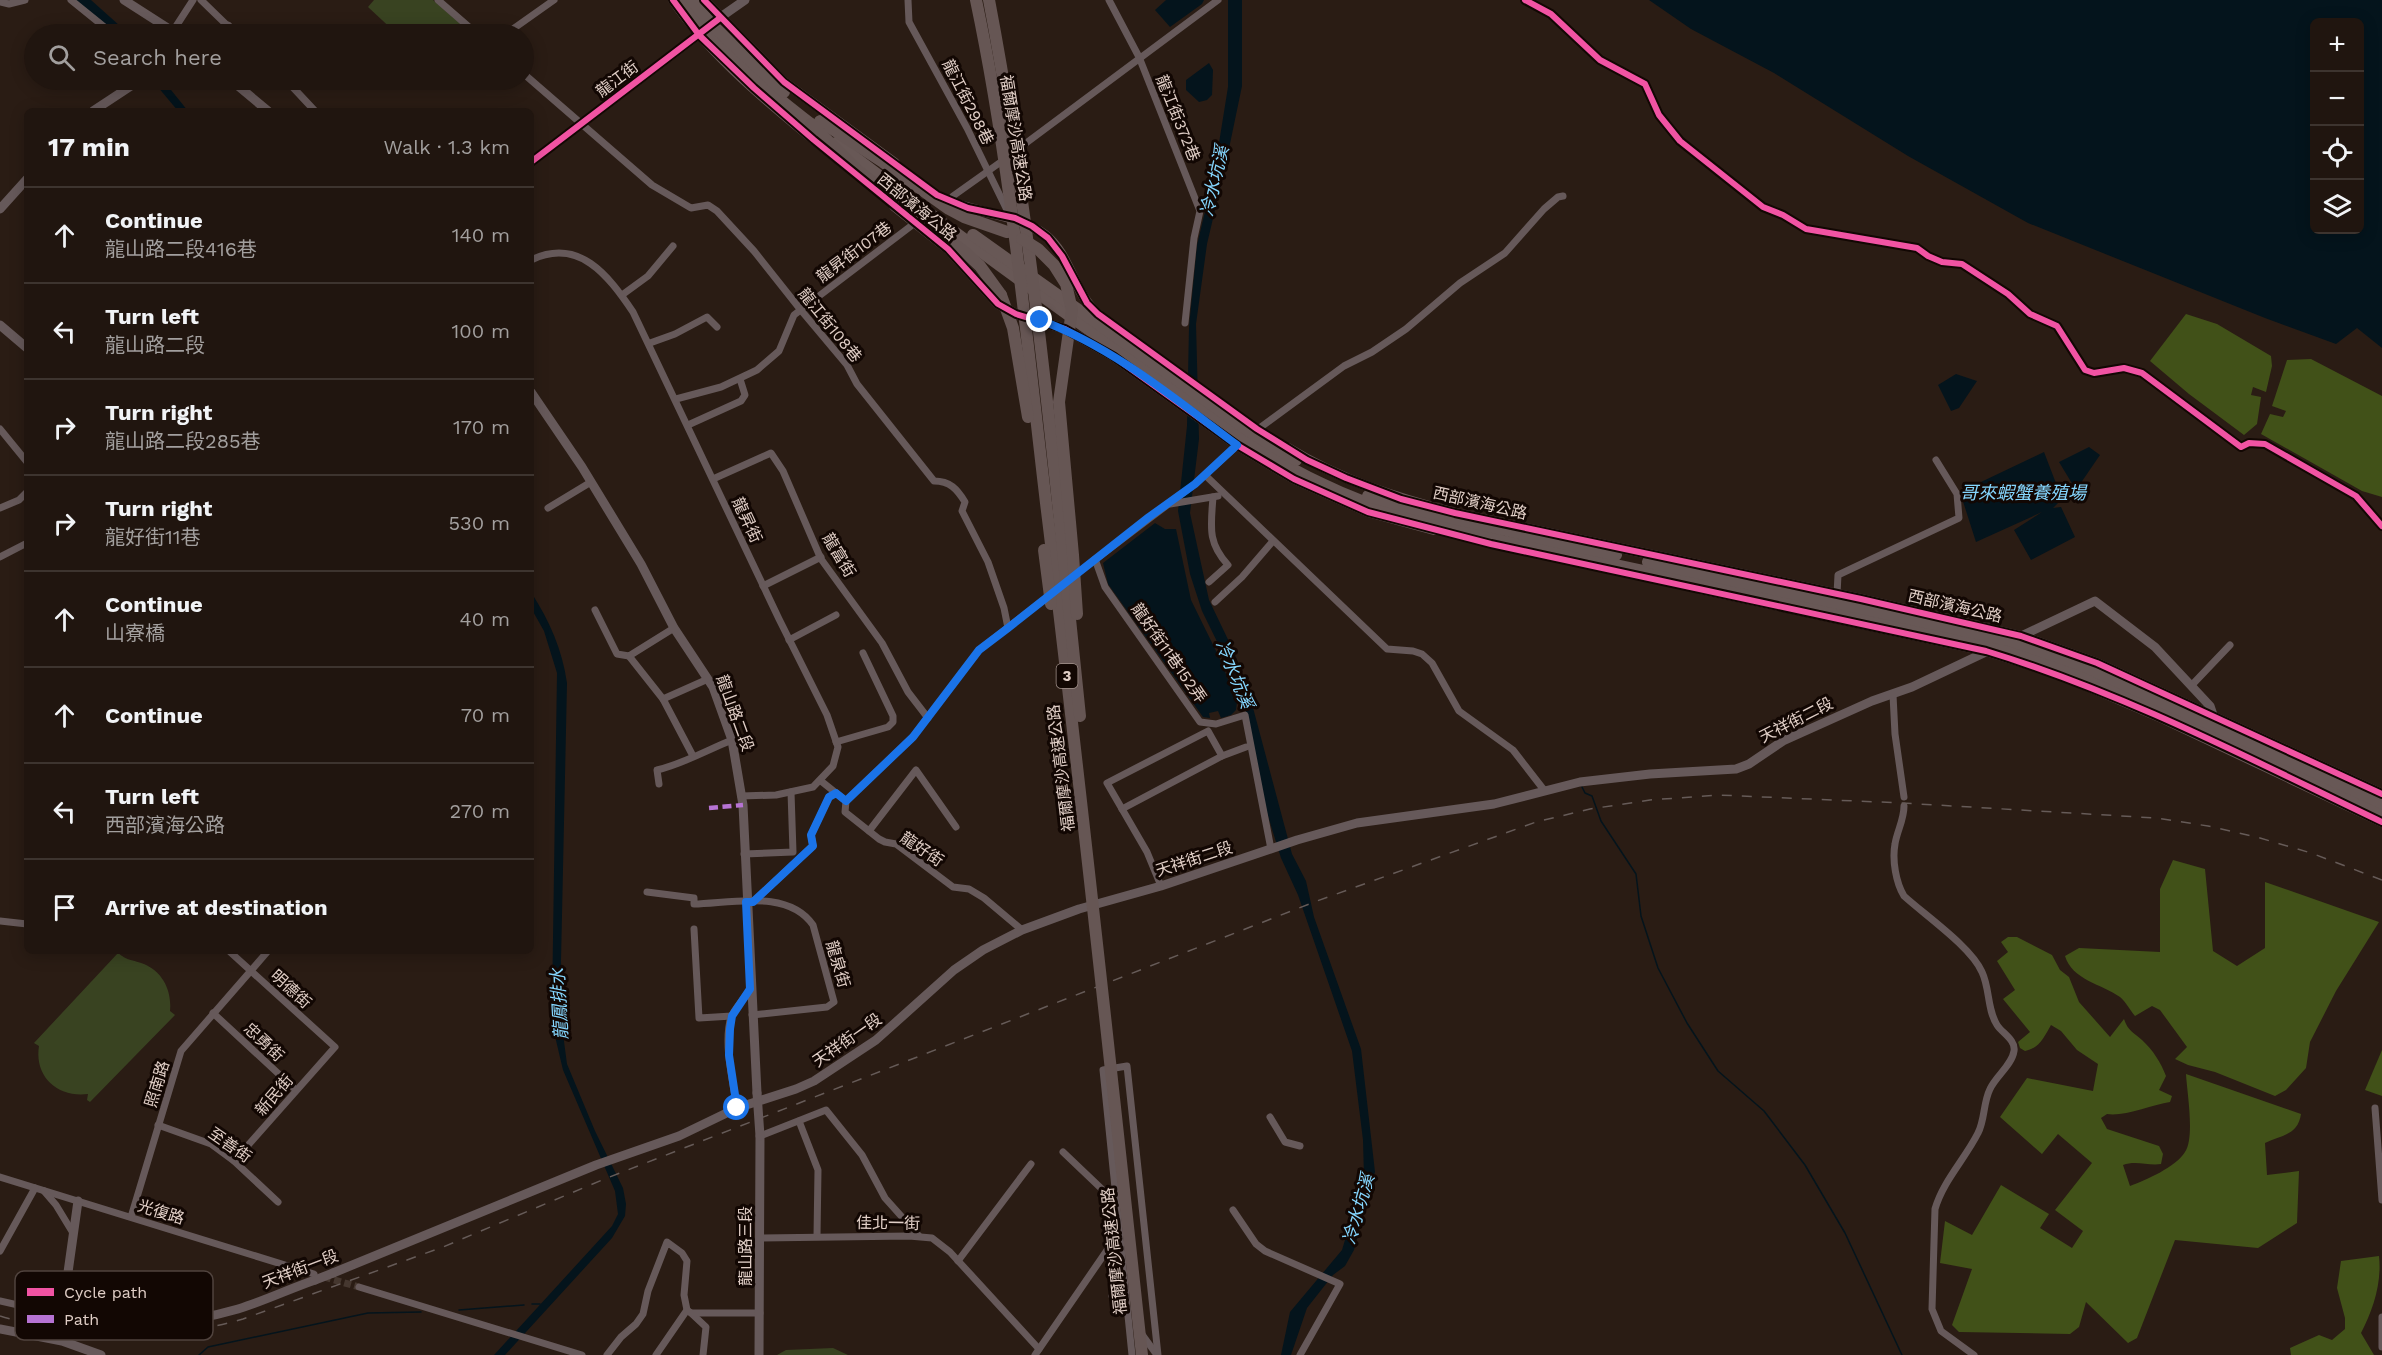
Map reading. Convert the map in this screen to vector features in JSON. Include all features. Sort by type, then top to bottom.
[{"type":"highway","points":[[682,0],[743,67],[949,209],[964,217],[1007,232],[1038,249],[1054,265],[1066,284],[1072,310],[1059,402],[1074,555],[1077,627],[1073,648]]},
{"type":"highway","points":[[692,0],[709,27]]},
{"type":"highway","name":"福爾摩沙高速公路","points":[[976,0],[1004,158],[1080,785],[1142,1355]]},
{"type":"highway","name":"福爾摩沙高速公路","points":[[989,0],[1016,156],[1044,379],[1150,1355]]},
{"type":"highway","points":[[820,120],[857,170],[980,266],[1001,296],[1013,328],[1035,458],[1047,579],[1080,785]]},
{"type":"highway","points":[[820,120],[1030,288],[1320,483],[1363,502],[1438,525],[1992,649],[2088,678],[2169,713],[2382,813]]},
{"type":"highway","points":[[1248,436],[1322,476],[1367,496],[1430,513],[1613,555],[2016,638],[2084,666],[2382,803]]},
{"type":"highway","points":[[1687,562],[1770,587]]},
{"type":"highway","points":[[1623,565],[1722,594]]},
{"type":"highway","points":[[2307,760],[2356,791]]},
{"type":"main road","name":"西部濱海公路","points":[[673,0],[784,82],[820,120],[937,195],[968,208],[1008,216],[1032,226],[1048,238],[1062,256],[1087,303],[1177,387],[1248,436],[1294,479],[1368,512],[1491,544],[1992,649],[2116,697],[2382,822]]},
{"type":"main road","name":"西部濱海公路","points":[[704,0],[709,27],[754,88],[948,249],[998,304],[1016,314],[1048,323],[1087,340],[1113,356],[1177,387]]},
{"type":"main road","name":"西部濱海公路","points":[[1248,436],[1401,499],[1455,513],[1837,594],[2016,638],[2097,663],[2382,794]]},
{"type":"street","points":[[0,3],[9,4],[25,0]]},
{"type":"street","points":[[71,0],[101,24]]},
{"type":"street","points":[[124,0],[161,24]]},
{"type":"street","points":[[180,24],[193,0]]},
{"type":"street","points":[[201,0],[226,24]]},
{"type":"street","points":[[438,0],[466,24]]},
{"type":"street","points":[[520,24],[554,0]]},
{"type":"street","name":"龍江街","points":[[534,160],[745,0]]},
{"type":"street","name":"龍江街298巷","points":[[908,0],[909,22],[957,108],[1006,207],[1008,216]]},
{"type":"street","name":"龍江街372巷","points":[[1109,0],[1139,57],[1200,211],[1194,238],[1185,323]]},
{"type":"street","points":[[953,196],[1218,0]]},
{"type":"street","name":"龍江街108巷","points":[[534,83],[652,184],[691,208],[708,206],[717,211],[754,251],[847,365],[856,384],[934,481],[950,484],[958,491],[965,502],[962,511],[994,579],[1008,628]]},
{"type":"street","points":[[98,108],[125,90]]},
{"type":"street","points":[[243,90],[264,108]]},
{"type":"street","points":[[295,90],[312,108]]},
{"type":"street","points":[[0,210],[24,182]]},
{"type":"street","points":[[846,801],[913,737],[973,657],[987,643],[1149,517],[1173,502],[1248,436],[1344,366],[1372,352],[1406,329],[1460,283],[1505,253],[1544,209],[1558,197],[1563,196]]},
{"type":"street","name":"龍昇街107巷","points":[[675,399],[721,387],[740,379],[773,358],[779,351],[794,315],[800,309],[911,226]]},
{"type":"street","points":[[622,295],[648,276],[673,246]]},
{"type":"street","name":"龍昇街","points":[[534,258],[543,254],[560,251],[578,255],[595,266],[622,295],[650,344],[789,640],[827,715],[836,742]]},
{"type":"street","points":[[650,344],[707,317],[717,327]]},
{"type":"street","points":[[0,325],[24,345]]},
{"type":"street","points":[[688,425],[741,401],[745,395],[740,379]]},
{"type":"street","name":"龍山路二段","points":[[534,396],[591,482],[641,564],[674,628],[713,687],[732,740],[741,796],[744,854],[750,902],[750,989],[757,1093]]},
{"type":"street","points":[[0,429],[24,458]]},
{"type":"street","name":"龍富街","points":[[713,479],[771,453],[783,471],[820,558],[882,643],[908,692],[928,718]]},
{"type":"street","points":[[1837,594],[1838,575],[1959,518],[1957,494],[1936,460]]},
{"type":"street","points":[[1205,475],[1387,649],[1413,651],[1422,654],[1432,663],[1459,711],[1513,750],[1544,790]]},
{"type":"street","points":[[548,508],[591,482]]},
{"type":"street","points":[[1173,502],[1195,501],[1224,494]]},
{"type":"street","points":[[0,508],[19,500],[24,495]]},
{"type":"street","points":[[1209,582],[1228,565],[1216,552],[1211,532],[1214,497]]},
{"type":"street","points":[[1215,602],[1242,577],[1273,541]]},
{"type":"street","points":[[0,557],[24,545]]},
{"type":"street","points":[[763,585],[820,558]]},
{"type":"street","name":"龍好街11巷152弄","points":[[1095,560],[1105,587],[1200,722],[1216,724],[1245,715],[1274,848]]},
{"type":"street","name":"天祥街二段","points":[[1079,909],[1161,886],[1297,840],[1356,823],[1494,804],[1580,782],[1650,774],[1736,769],[1749,764],[1783,741],[1872,701],[1893,695],[2095,601],[2155,648],[2210,706],[2212,716]]},
{"type":"street","points":[[595,610],[617,654],[629,656],[674,628]]},
{"type":"street","points":[[789,640],[836,615]]},
{"type":"street","points":[[2191,686],[2230,645]]},
{"type":"street","points":[[741,796],[790,792],[813,787],[833,766],[838,747],[836,742],[888,727],[893,722],[893,716],[863,653]]},
{"type":"street","points":[[629,656],[663,699],[693,756]]},
{"type":"street","points":[[663,699],[708,679]]},
{"type":"street","points":[[1893,695],[1895,734],[1904,797]]},
{"type":"street","points":[[1161,886],[1147,852],[1107,783],[1208,730],[1222,756]]},
{"type":"street","points":[[659,784],[657,770],[677,765],[732,740]]},
{"type":"street","points":[[1122,809],[1222,756],[1246,747]]},
{"type":"street","points":[[869,831],[916,770],[956,827]]},
{"type":"street","name":"龍好街","points":[[820,781],[846,801],[845,812],[885,843],[896,844],[953,887],[969,889],[984,898],[1022,930]]},
{"type":"street","points":[[744,854],[793,852],[790,792]]},
{"type":"street","points":[[647,892],[694,898],[694,904],[750,902],[813,846],[811,835],[829,797],[836,793]]},
{"type":"street","points":[[1904,806],[1904,818],[1894,846],[1899,887],[1904,896],[1973,956],[1983,974],[1991,1011],[1997,1025],[2014,1045],[2009,1061],[1989,1091],[1979,1133],[1939,1196],[1935,1209],[1932,1310],[1941,1331],[1974,1355]]},
{"type":"street","name":"龍泉街","points":[[750,902],[781,903],[807,916],[813,925],[834,1002],[827,1007],[752,1015]]},
{"type":"street","name":"天祥街一段","points":[[213,1313],[238,1309],[315,1277],[333,1273],[596,1165],[679,1136],[737,1108],[814,1081],[876,1040],[954,970],[983,950],[1022,930],[1079,909]]},
{"type":"street","points":[[0,921],[24,924]]},
{"type":"street","points":[[694,929],[699,1018],[732,1016]]},
{"type":"street","name":"明德街","points":[[232,954],[335,1047]]},
{"type":"street","name":"照南路","points":[[131,1217],[181,1051],[265,954]]},
{"type":"street","points":[[737,1108],[729,1055],[732,1016],[750,989]]},
{"type":"street","name":"忠勇街","points":[[213,1013],[296,1090]]},
{"type":"street","name":"新民街","points":[[234,1161],[335,1047]]},
{"type":"street","points":[[1132,1355],[1103,1070],[1127,1066],[1158,1355]]},
{"type":"street","name":"龍山路三段","points":[[757,1093],[760,1136],[759,1355]]},
{"type":"street","points":[[2374,1108],[2382,1200]]},
{"type":"street","points":[[760,1136],[826,1110],[834,1117],[862,1155],[885,1198],[919,1236]]},
{"type":"street","points":[[1270,1118],[1285,1142],[1300,1146]]},
{"type":"street","points":[[799,1121],[818,1170],[817,1236]]},
{"type":"street","name":"至善街","points":[[159,1125],[211,1144],[234,1161],[278,1203]]},
{"type":"street","points":[[1111,1151],[1135,1148]]},
{"type":"street","points":[[1037,1352],[1112,1243],[1106,1192],[1063,1152]]},
{"type":"street","points":[[958,1261],[1031,1164]]},
{"type":"street","name":"光復路","points":[[0,1178],[131,1217],[315,1277]]},
{"type":"street","points":[[0,1251],[35,1188]]},
{"type":"street","points":[[44,1191],[56,1205],[73,1233]]},
{"type":"street","points":[[68,1271],[78,1201]]},
{"type":"street","points":[[1233,1210],[1256,1244],[1264,1251],[1340,1284],[1300,1355]]},
{"type":"street","name":"佳北一街","points":[[760,1238],[817,1236],[932,1238],[958,1261],[1037,1352]]},
{"type":"street","points":[[1120,1242],[1145,1237]]},
{"type":"street","points":[[608,1355],[643,1314],[648,1291],[667,1242],[682,1253],[687,1261],[684,1295],[689,1311],[706,1327],[703,1355]]},
{"type":"street","points":[[359,1287],[582,1355]]},
{"type":"street","points":[[1112,1296],[1127,1312],[1158,1355]]},
{"type":"street","name":"天祥街一段","points":[[0,1301],[15,1304]]},
{"type":"street","points":[[689,1311],[760,1313]]},
{"type":"street","points":[[656,1355],[689,1311]]},
{"type":"street","points":[[2382,1317],[2382,1347]]},
{"type":"street","points":[[0,1329],[15,1332]]},
{"type":"street","points":[[56,1340],[100,1355]]},
{"type":"green space","points":[[374,0],[433,0],[461,24],[386,24],[368,7]]},
{"type":"green space","points":[[2186,314],[2217,324],[2271,356],[2272,366],[2266,392],[2253,387],[2251,395],[2261,397],[2257,424],[2244,435],[2189,394],[2150,361]]},
{"type":"green space","points":[[2311,359],[2382,396],[2382,497],[2362,491],[2261,434],[2270,414],[2283,417],[2286,411],[2272,406],[2287,360]]},
{"type":"green space","points":[[2173,860],[2205,869],[2213,951],[2237,966],[2265,948],[2265,882],[2379,922],[2336,991],[2310,1042],[2306,1068],[2286,1090],[2275,1096],[2175,1059],[2187,1047],[2160,1010],[2152,1006],[2135,1016],[2120,997],[2088,981],[2074,971],[2065,956],[2079,948],[2160,952],[2160,889]]},
{"type":"green space","points":[[2008,937],[2017,937],[2052,955],[2060,970],[2069,977],[2079,1002],[2110,1037],[2124,1019],[2129,1029],[2150,1048],[2162,1066],[2166,1076],[2159,1090],[2172,1096],[2170,1102],[2129,1112],[2107,1114],[2101,1118],[2107,1129],[2159,1146],[2163,1154],[2161,1164],[2123,1165],[2130,1186],[2168,1168],[2185,1152],[2190,1136],[2186,1074],[2301,1114],[2293,1130],[2265,1143],[2267,1175],[2299,1171],[2297,1223],[2258,1248],[2175,1240],[2137,1338],[2128,1343],[2086,1302],[2079,1327],[2070,1334],[1959,1332],[1952,1325],[1972,1269],[1940,1263],[1945,1221],[1972,1235],[2001,1185],[2049,1214],[2040,1228],[2072,1248],[2083,1231],[2055,1210],[2092,1163],[2058,1134],[2042,1154],[2000,1117],[2027,1078],[2093,1091],[2098,1064],[2077,1050],[2061,1031],[2051,1025],[2041,1041],[2030,1050],[2025,1051],[2020,1048],[2018,1042],[2030,1032],[2003,999],[2015,990],[1997,961],[2008,952],[2001,942]]},
{"type":"green space","points":[[117,954],[151,967],[168,989],[170,1011],[175,1015],[90,1102],[87,1100],[88,1094],[67,1093],[50,1083],[40,1067],[39,1046],[34,1043]]},
{"type":"green space","points":[[2382,1050],[2382,1096],[2365,1090]]},
{"type":"green space","points":[[2379,1256],[2376,1296],[2361,1333],[2374,1355],[2291,1355],[2290,1348],[2319,1335],[2332,1340],[2345,1329],[2345,1318],[2337,1288],[2341,1261]]},
{"type":"green space","points":[[833,1348],[848,1355],[777,1355],[786,1350]]},
{"type":"water","points":[[76,0],[91,0],[118,24],[104,24]]},
{"type":"water","points":[[1166,0],[1204,0],[1202,4],[1170,27],[1155,10]]},
{"type":"water","name":"冷水坑溪","points":[[1228,0],[1242,0],[1242,86],[1207,244],[1196,324],[1199,439],[1190,513],[1209,600],[1234,652],[1248,689],[1292,854],[1306,881],[1314,917],[1361,1049],[1375,1172],[1354,1250],[1345,1266],[1333,1275],[1307,1308],[1291,1355],[1281,1355],[1290,1312],[1342,1250],[1364,1177],[1363,1140],[1352,1051],[1298,895],[1281,858],[1260,790],[1247,715],[1234,676],[1202,611],[1190,574],[1178,511],[1187,426],[1189,327],[1197,245],[1214,174],[1228,87]]},
{"type":"water","points":[[1649,0],[2382,0],[2382,348],[2357,328],[2336,344],[2028,223],[1908,156],[1774,73],[1691,29]]},
{"type":"water","points":[[1209,63],[1213,70],[1212,95],[1207,100],[1199,102],[1186,90],[1186,80]]},
{"type":"water","points":[[160,90],[171,90],[186,108],[175,108]]},
{"type":"water","points":[[1956,374],[1977,381],[1959,408],[1951,411],[1938,385]]},
{"type":"water","points":[[2089,447],[2100,455],[2076,490],[2059,462]]},
{"type":"water","name":"哥來蝦蟹養殖場","points":[[2044,452],[2062,499],[2053,508],[2061,507],[2075,537],[2031,560],[2014,530],[2042,512],[1976,542],[1960,492]]},
{"type":"water","points":[[1155,523],[1165,529],[1176,529],[1191,600],[1220,659],[1237,702],[1236,710],[1231,715],[1221,718],[1218,711],[1209,713],[1210,718],[1203,717],[1108,584],[1103,563]]},
{"type":"water","name":"龍鳳排水","points":[[534,597],[554,636],[567,683],[561,961],[563,1034],[567,1064],[595,1131],[623,1188],[626,1204],[625,1216],[612,1238],[505,1355],[494,1355],[612,1226],[618,1214],[615,1191],[563,1070],[554,1032],[552,1006],[557,673],[544,631],[534,613]]},
{"type":"waterway","points":[[1582,787],[1585,793],[1592,796],[1601,821],[1636,874],[1641,916],[1658,968],[1687,1023],[1718,1071],[1764,1111],[1805,1165],[1845,1233],[1902,1355]]},
{"type":"waterway","points":[[532,1304],[540,1304]]},
{"type":"waterway","points":[[459,1310],[524,1305]]},
{"type":"waterway","points":[[199,1355],[208,1347],[368,1313],[421,1312]]},
{"type":"tunnel","points":[[324,1277],[359,1287]]},
{"type":"railway","points":[[213,1326],[243,1319],[443,1247],[602,1180],[1317,901],[1536,822],[1590,809],[1650,800],[1718,795],[2156,818],[2208,826],[2260,838],[2311,853],[2382,880]]},
{"type":"railway","points":[[0,1316],[15,1320]]},
{"type":"marked path","points":[[709,808],[743,805]]},
{"type":"cycle path","points":[[673,0],[699,35],[754,88],[948,249],[998,304],[1016,314],[1065,329],[1113,356],[1237,445],[1294,479],[1368,512],[1491,544],[1986,651],[2138,707],[2382,822]]},
{"type":"cycle path","points":[[704,0],[784,82],[937,195],[968,208],[1015,218],[1032,226],[1048,238],[1062,256],[1087,303],[1098,314],[1257,429],[1307,460],[1401,499],[1455,513],[1861,599],[2021,636],[2097,663],[2382,794]]},
{"type":"cycle path","points":[[1525,0],[1551,14],[1600,60],[1645,84],[1659,115],[1680,141],[1763,207],[1783,215],[1806,229],[1917,248],[1942,262],[1962,264],[2008,294],[2030,314],[2057,326],[2085,370],[2094,373],[2124,368],[2142,373],[2241,447],[2249,443],[2265,444],[2356,496],[2382,526]]},
{"type":"cycle path","points":[[534,160],[720,18]]},
{"type":"route","points":[[737,1108],[729,1055],[730,1029],[732,1016],[750,989],[746,902],[753,902],[813,846],[811,835],[829,797],[836,793],[846,801],[913,737],[973,657],[987,643],[1149,517],[1170,504],[1237,445],[1113,356],[1065,329],[1040,320]]}]
